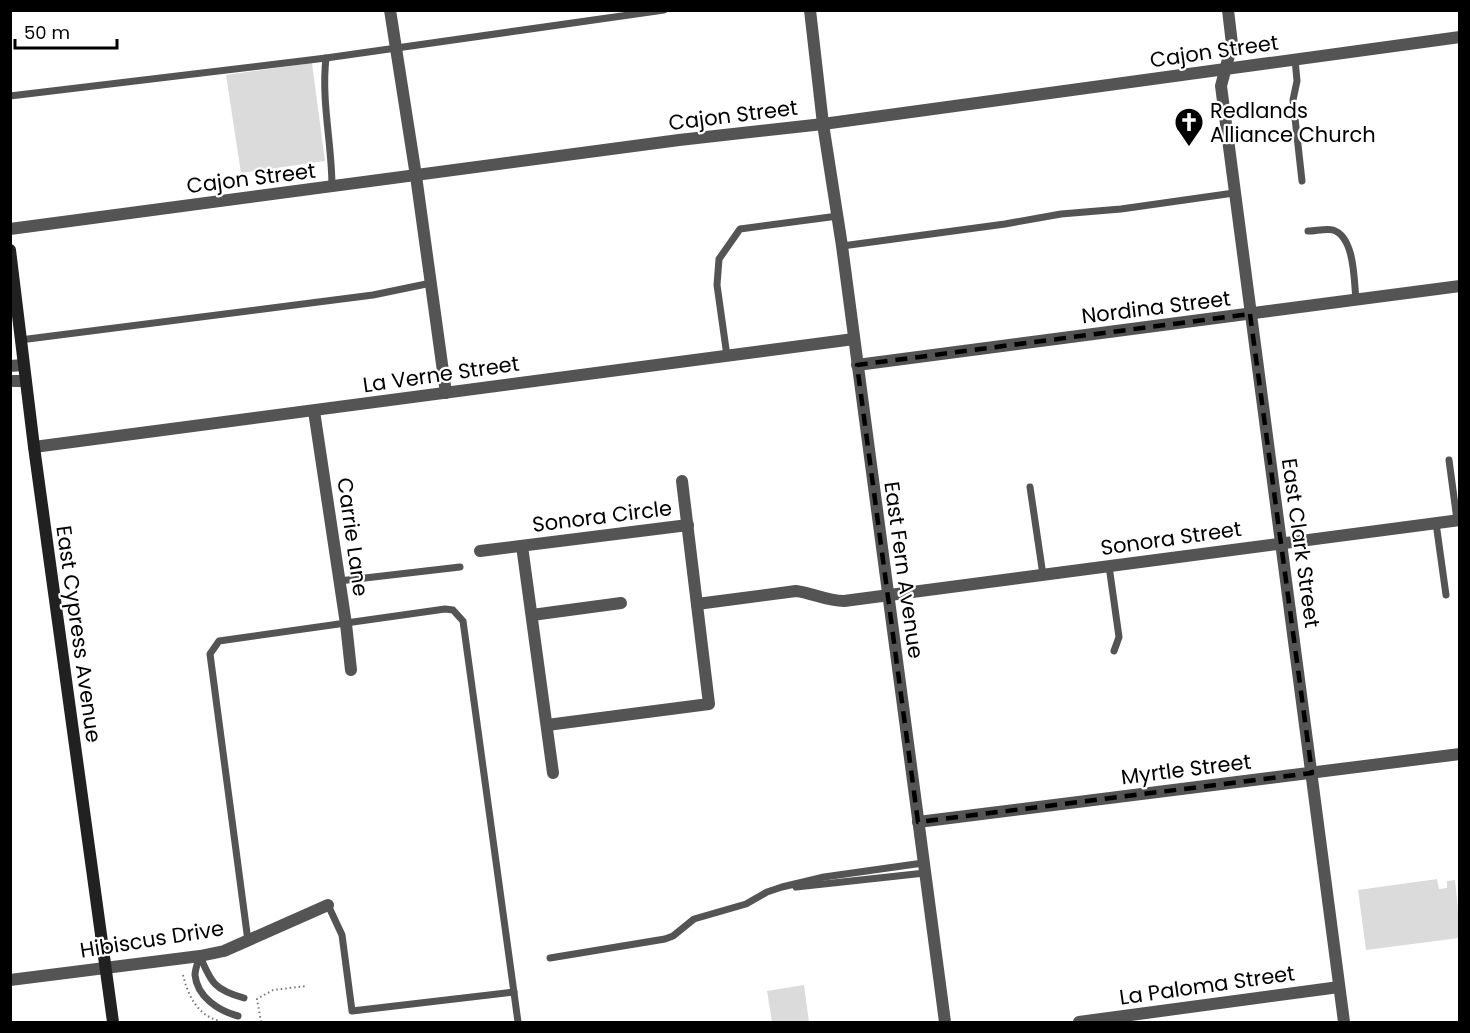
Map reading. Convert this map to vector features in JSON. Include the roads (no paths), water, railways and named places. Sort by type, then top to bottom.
[{"type":"main road","name":"East Cypress Avenue","points":[[10,250],[20,340],[17,366],[25,381],[112,1023]]},
{"type":"street","points":[[390,10],[446,393]]},
{"type":"street","name":"East Fern Avenue","points":[[810,10],[823,124],[838,216],[945,1023]]},
{"type":"street","name":"East Clark Street","points":[[1228,10],[1232,44],[1221,86],[1344,1023]]},
{"type":"street","name":"Cajon Street","points":[[10,229],[679,140],[823,124],[1460,37]]},
{"type":"street","name":"Nordina Street","points":[[857,365],[1460,286]]},
{"type":"street","name":"La Verne Street","points":[[33,447],[854,339]]},
{"type":"street","points":[[10,381],[25,381]]},
{"type":"street","name":"Carrie Lane","points":[[314,411],[351,670]]},
{"type":"street","name":"Sonora Circle","points":[[546,725],[709,704],[682,481]]},
{"type":"street","name":"Sonora Street","points":[[888,595],[1458,520]]},
{"type":"street","name":"Sonora Circle","points":[[480,551],[688,525]]},
{"type":"street","name":"Sonora Circle","points":[[522,546],[553,772]]},
{"type":"street","points":[[697,604],[796,591],[833,601],[888,595]]},
{"type":"street","points":[[532,615],[621,603]]},
{"type":"street","name":"Myrtle Street","points":[[918,822],[1460,754]]},
{"type":"street","name":"Hibiscus Drive","points":[[10,980],[224,951],[328,905]]},
{"type":"street","name":"La Paloma Street","points":[[1079,1023],[1339,987]]},
{"type":"lane","points":[[10,96],[396,49],[664,10]]},
{"type":"lane","points":[[326,58],[324,92],[332,157],[332,187]]},
{"type":"lane","points":[[1295,59],[1297,81],[1293,100],[1302,180]]},
{"type":"lane","points":[[842,246],[1061,214],[1121,209],[1234,194]]},
{"type":"lane","points":[[727,356],[717,285],[719,259],[740,229],[838,216]]},
{"type":"lane","points":[[1308,231],[1331,230],[1341,234],[1350,252],[1356,300]]},
{"type":"lane","points":[[20,340],[373,295],[431,283]]},
{"type":"lane","points":[[1449,460],[1458,520]]},
{"type":"lane","points":[[1030,487],[1043,575]]},
{"type":"lane","points":[[1436,523],[1446,595]]},
{"type":"lane","points":[[1109,566],[1119,637],[1114,651]]},
{"type":"lane","points":[[339,581],[460,567]]},
{"type":"lane","points":[[248,941],[210,654],[219,641],[445,609],[453,610],[464,621],[518,1023]]},
{"type":"lane","points":[[550,958],[665,939],[673,936],[694,920],[746,904],[768,891],[782,887],[825,885],[924,868]]},
{"type":"lane","points":[[328,905],[342,935],[352,1011],[514,992]]},
{"type":"lane","points":[[200,956],[206,972],[220,990],[244,998]]},
{"type":"lane","points":[[200,956],[195,974],[198,987],[204,997],[238,1016]]},
{"type":"lane","points":[[215,1005],[220,990]]},
{"type":"place","name":"Redlands Alliance Church","points":[[1189,148]]}]
